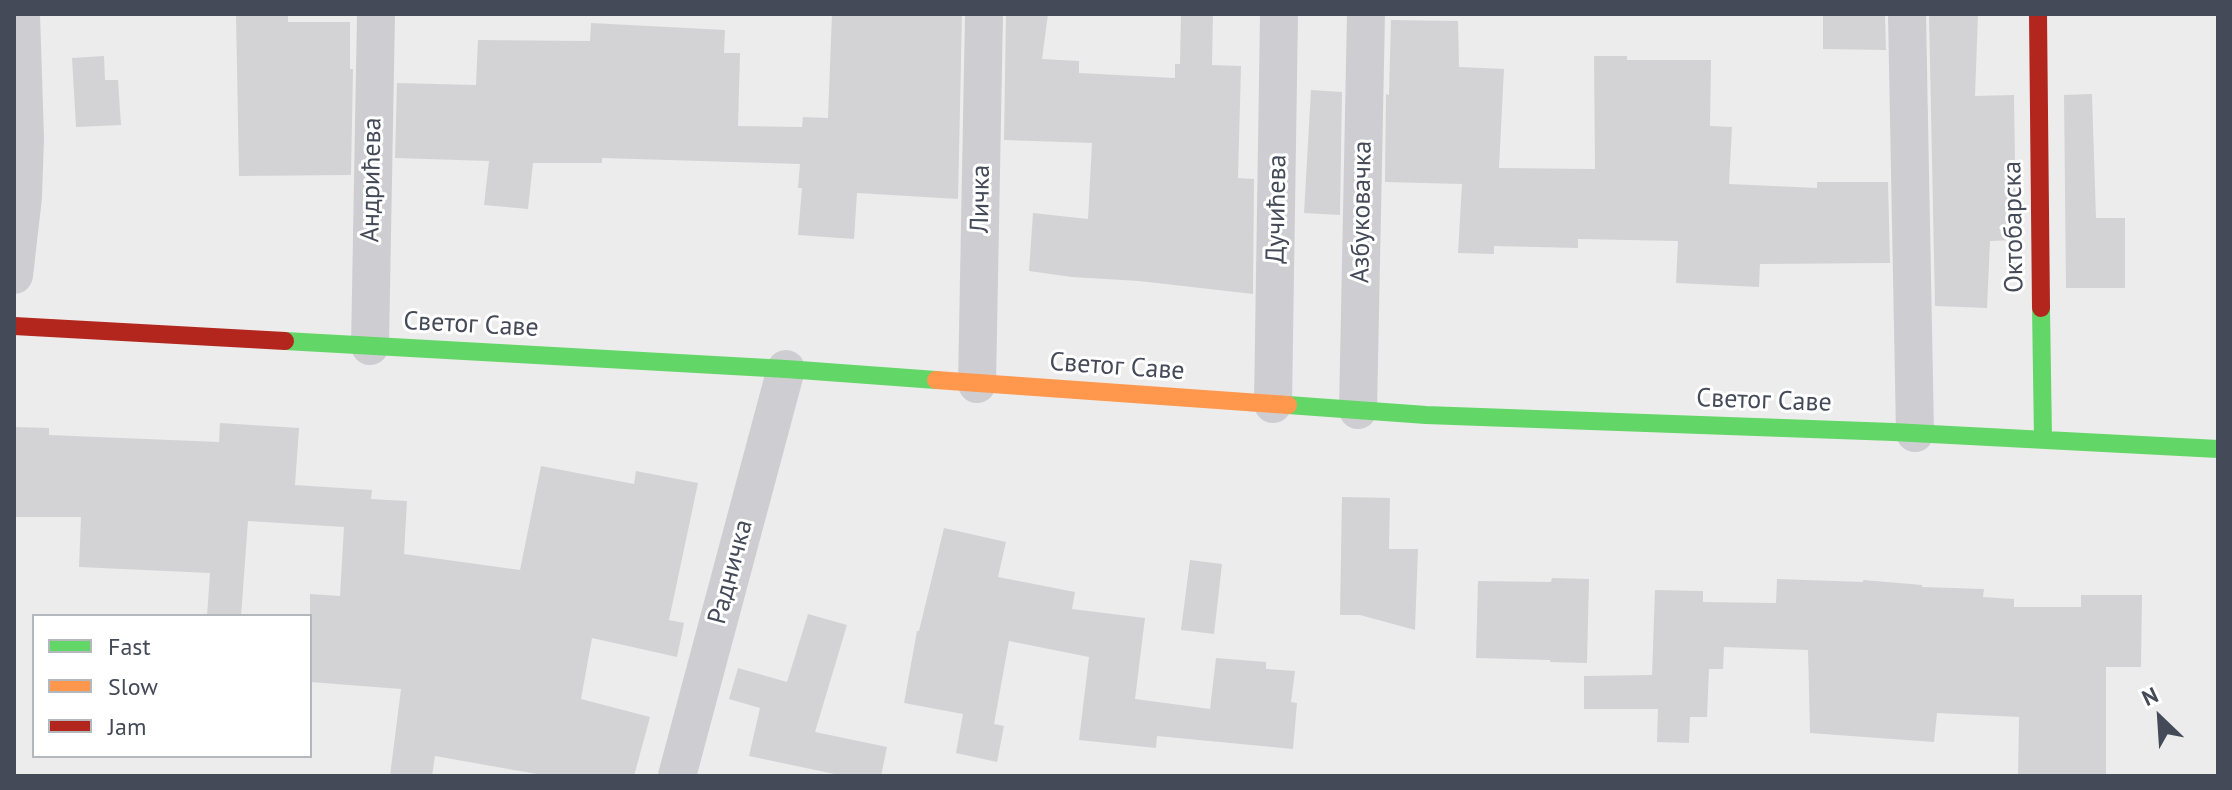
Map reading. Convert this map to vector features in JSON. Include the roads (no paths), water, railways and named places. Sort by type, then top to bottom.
[{"type":"street","points":[[14,275],[23,197],[25,138],[21,14]]},
{"type":"street","name":"Андрићева","points":[[370,346],[376,14]]},
{"type":"street","name":"Личка","points":[[977,384],[984,14]]},
{"type":"street","name":"Дучићева","points":[[1273,404],[1279,14]]},
{"type":"street","name":"Азбуковачка","points":[[1358,410],[1366,14]]},
{"type":"street","points":[[1907,14],[1915,433]]},
{"type":"street","name":"Октобарска","points":[[2038,14],[2043,439]]},
{"type":"street","name":"Светог Саве","points":[[14,326],[786,369],[1426,415],[1915,433],[2218,449]]},
{"type":"street","name":"Радничка","points":[[677,776],[786,369]]}]
